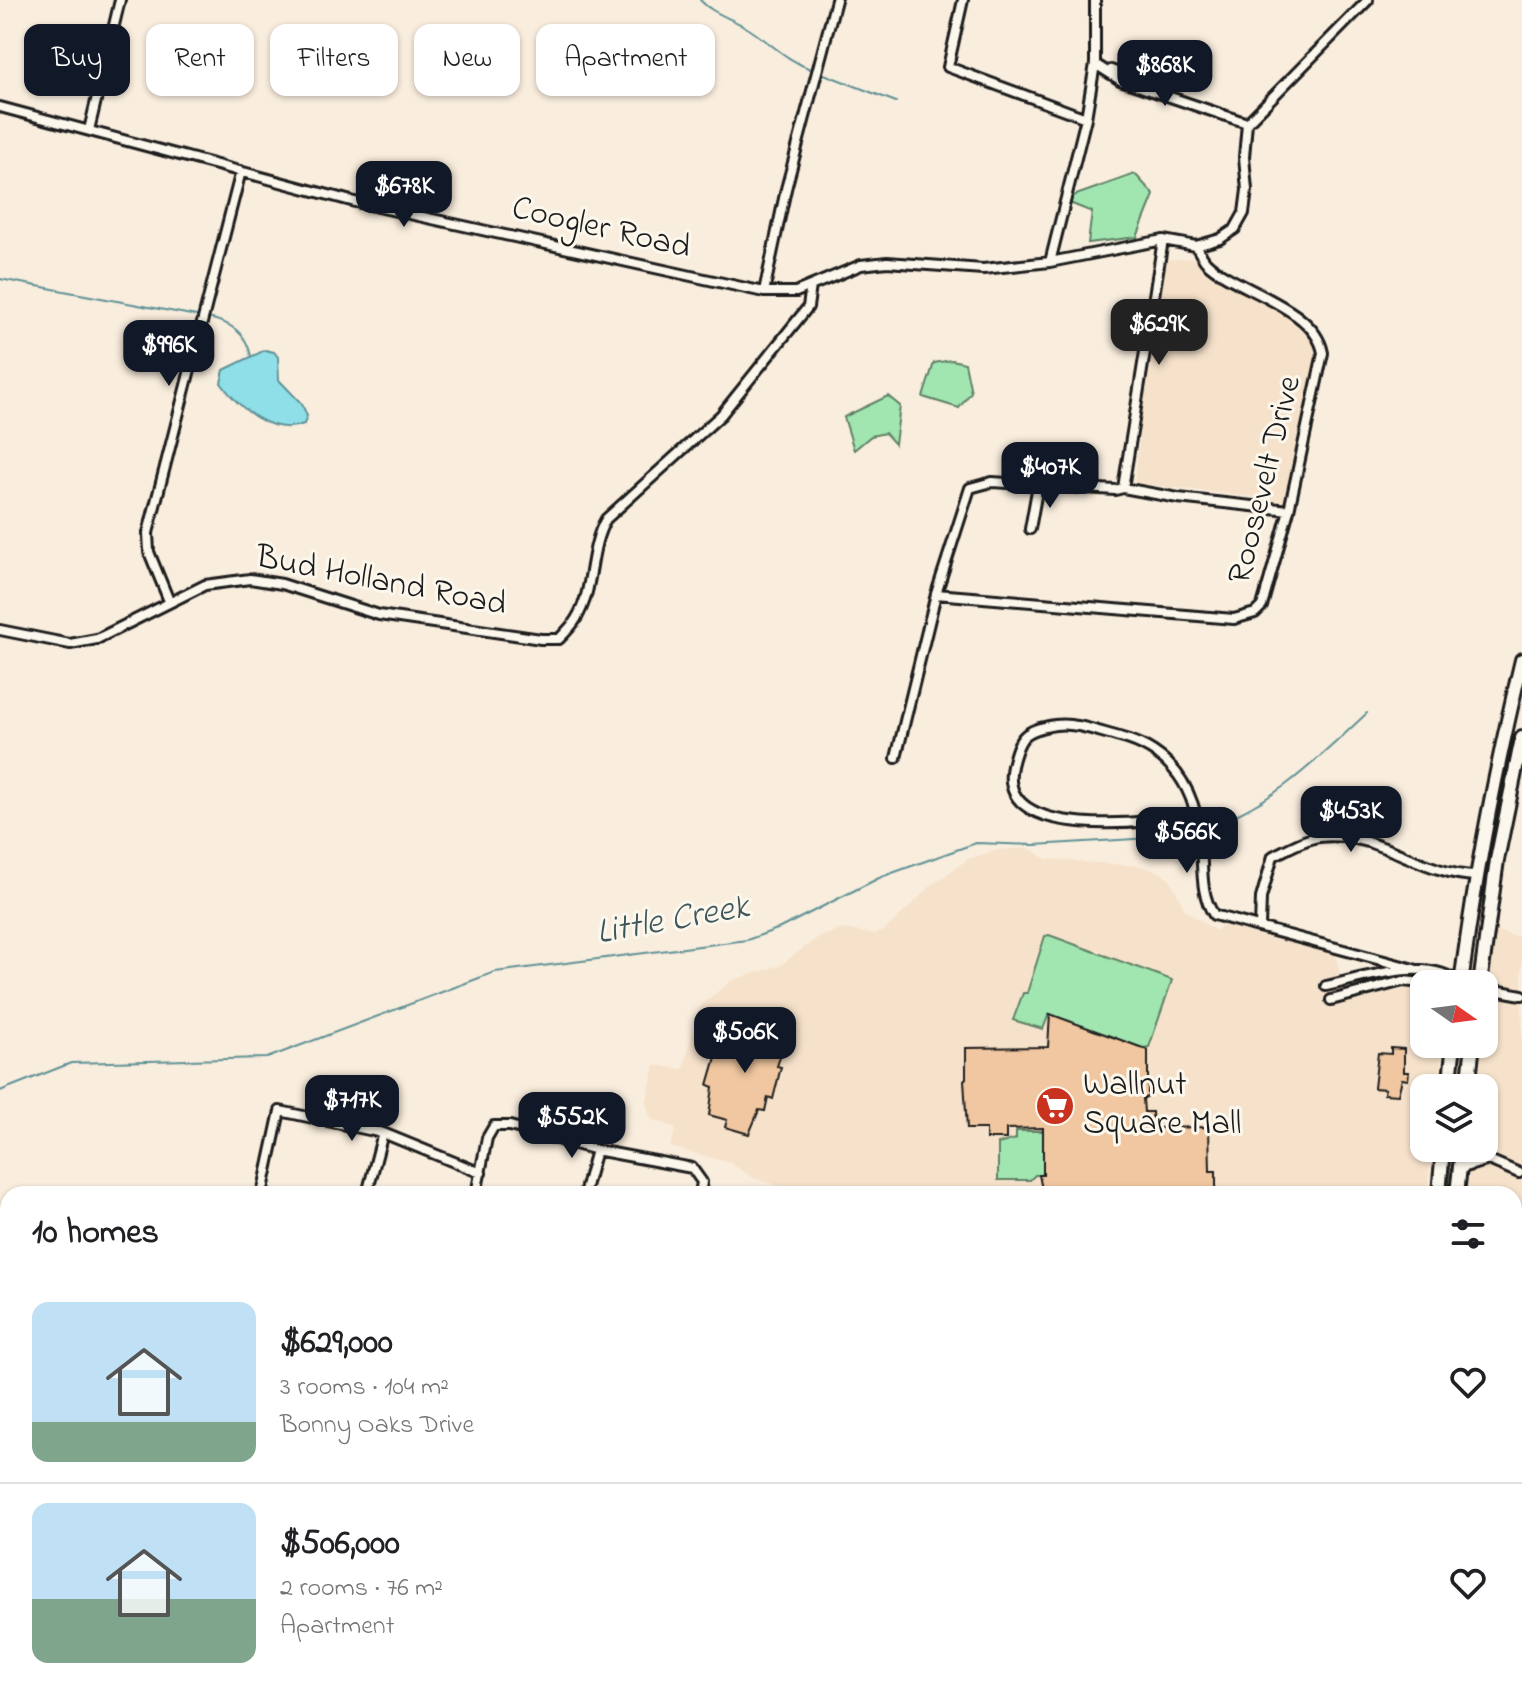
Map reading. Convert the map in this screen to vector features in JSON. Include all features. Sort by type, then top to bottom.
[{"type":"main road","points":[[1463,970],[1475,876],[1495,771],[1522,660]]},
{"type":"main road","points":[[1484,970],[1497,860],[1522,738]]},
{"type":"main road","points":[[1440,1186],[1442,1162]]},
{"type":"main road","points":[[1458,1186],[1460,1162]]},
{"type":"street","points":[[89,130],[120,0]]},
{"type":"street","points":[[764,292],[786,189],[836,0]]},
{"type":"street","points":[[963,0],[948,67],[1086,118]]},
{"type":"street","points":[[1050,262],[1086,118],[1095,64],[1095,0]]},
{"type":"street","points":[[1196,246],[1220,239],[1235,229],[1244,213],[1247,123],[1368,0]]},
{"type":"street","points":[[1095,64],[1247,123]]},
{"type":"street","name":"Coogler Road","points":[[0,107],[355,202],[764,292],[796,292],[861,265],[887,262],[983,269],[1050,262],[1163,240],[1196,246]]},
{"type":"street","points":[[169,601],[149,552],[148,533],[241,171]]},
{"type":"street","points":[[1123,488],[1163,240]]},
{"type":"street","name":"Roosevelt Drive","points":[[936,594],[1244,618],[1262,606],[1289,510],[1321,366],[1322,343],[1315,332],[1281,305],[1207,263],[1196,246]]},
{"type":"street","name":"Bud Holland Road","points":[[0,630],[70,644],[84,642],[97,639],[205,585],[250,579],[282,584],[379,615],[559,639],[577,618],[588,588],[598,532],[606,519],[721,415],[808,307],[811,286]]},
{"type":"street","points":[[896,758],[936,594],[970,488],[992,482],[1123,488],[1178,498],[1289,510]]},
{"type":"street","points":[[1030,529],[1038,485]]},
{"type":"street","points":[[1195,815],[1145,824],[1096,823],[1063,820],[1029,811],[1014,792],[1011,772],[1018,742],[1034,728],[1067,723],[1138,742],[1159,753],[1171,764],[1191,799],[1195,815],[1201,840],[1204,891],[1214,915],[1418,970]]},
{"type":"street","points":[[1260,927],[1261,898],[1273,856],[1318,837],[1356,838],[1453,876],[1475,876]]},
{"type":"street","points":[[1326,986],[1414,969]]},
{"type":"street","points":[[1331,1000],[1410,982]]},
{"type":"street","points":[[1498,990],[1522,995]]},
{"type":"street","points":[[264,1186],[280,1111],[383,1133],[481,1173]]},
{"type":"street","points":[[478,1186],[487,1138],[494,1126],[510,1126],[596,1150],[692,1168],[702,1182],[701,1186]]},
{"type":"street","points":[[369,1186],[383,1133]]},
{"type":"street","points":[[586,1186],[596,1150]]},
{"type":"street","points":[[1459,1169],[1482,1162]]},
{"type":"street","points":[[1494,1162],[1519,1173]]},
{"type":"shaded area","points":[[1197,258],[1306,328],[1319,350],[1285,501],[1134,483],[1160,260]]},
{"type":"shaded area","points":[[1028,848],[1047,859],[1140,866],[1158,871],[1170,879],[1185,910],[1216,931],[1225,923],[1335,951],[1346,1003],[1410,989],[1410,1058],[1441,1058],[1440,1074],[1410,1074],[1410,1162],[1430,1162],[1428,1186],[780,1186],[753,1178],[731,1163],[670,1147],[676,1128],[651,1119],[646,1103],[655,1065],[683,1069],[700,1006],[733,980],[781,965],[817,938],[842,929],[874,934],[884,931],[933,884],[968,859],[998,850]]},
{"type":"shaded area","points":[[1492,930],[1522,938],[1522,1186],[1465,1186],[1467,1162],[1498,1162],[1498,1074],[1476,1074],[1477,1058],[1498,1058],[1498,970],[1487,970]]},
{"type":"green space","points":[[1135,174],[1154,195],[1137,237],[1088,243],[1092,212],[1062,200]]},
{"type":"green space","points":[[952,360],[965,363],[971,392],[959,408],[923,397],[934,363]]},
{"type":"green space","points":[[888,396],[900,406],[895,444],[885,433],[871,436],[854,450],[844,417]]},
{"type":"green space","points":[[1045,936],[1172,980],[1149,1047],[1143,1048],[1049,1014],[1043,1029],[1013,1020],[1023,993],[1027,993]]},
{"type":"green space","points":[[1016,1131],[1043,1131],[1043,1175],[1035,1175],[1030,1180],[998,1180],[998,1144],[1016,1139]]},
{"type":"water","points":[[265,350],[274,352],[278,357],[279,380],[302,404],[307,416],[304,424],[292,427],[268,423],[246,410],[221,383],[224,370]]},
{"type":"building","name":"Wallnut Square Mall","points":[[1050,1014],[1148,1050],[1148,1096],[1143,1099],[1144,1112],[1152,1112],[1153,1128],[1209,1127],[1210,1171],[1216,1171],[1216,1186],[1041,1186],[1039,1175],[1043,1175],[1043,1128],[1006,1129],[1006,1139],[986,1139],[986,1129],[967,1129],[966,1048],[1048,1047]]},
{"type":"building","points":[[755,1020],[778,1026],[775,1052],[781,1054],[777,1066],[781,1067],[773,1099],[768,1097],[765,1111],[759,1110],[749,1134],[725,1127],[727,1120],[709,1115],[713,1087],[708,1085],[719,1047],[724,1048],[735,1022],[753,1027]]},
{"type":"building","points":[[1391,1048],[1404,1049],[1404,1072],[1409,1072],[1408,1080],[1402,1079],[1398,1095],[1384,1094],[1385,1089],[1374,1088],[1378,1053],[1391,1054]]},
{"type":"waterway","points":[[700,0],[813,70]]},
{"type":"waterway","points":[[819,72],[896,102]]},
{"type":"waterway","points":[[0,279],[202,317]]},
{"type":"waterway","points":[[208,318],[237,330],[246,341],[251,356]]},
{"type":"waterway","name":"Little Creek","points":[[1203,828],[1228,819],[1272,795],[1311,765],[1367,713]]},
{"type":"waterway","name":"Little Creek","points":[[0,1091],[71,1063],[267,1058],[495,972],[747,940],[780,928],[881,877],[976,843],[1034,845],[1152,838],[1197,830]]},
{"type":"place","name":"Wallnut Square Mall","points":[[1055,1106]]}]
